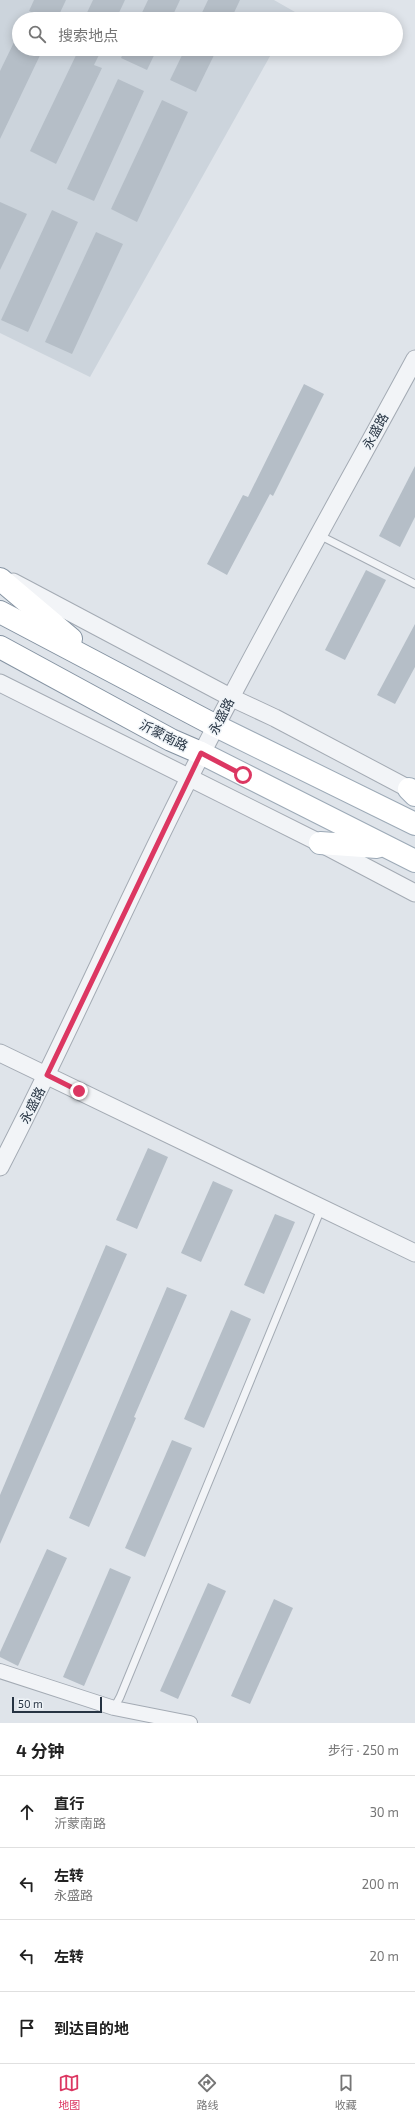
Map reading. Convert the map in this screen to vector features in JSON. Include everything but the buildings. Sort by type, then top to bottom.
[{"type":"main road","points":[[0,579],[104,667]]},
{"type":"main road","points":[[0,612],[216,726],[415,824]]},
{"type":"main road","name":"沂蒙南路","points":[[0,647],[171,740],[201,753],[386,848],[415,861]]},
{"type":"main road","points":[[320,843],[386,848]]},
{"type":"street","name":"永盛路","points":[[0,1167],[47,1075],[201,753],[415,359]]},
{"type":"street","points":[[0,575],[230,698],[275,718],[413,792]]},
{"type":"street","points":[[0,683],[320,843],[415,893]]},
{"type":"street","points":[[0,1054],[47,1075],[415,1253]]},
{"type":"street","points":[[0,1671],[114,1708],[190,1723]]},
{"type":"lane","points":[[319,535],[415,584]]},
{"type":"lane","points":[[114,1708],[322,1207]]},
{"type":"shaded area","points":[[0,0],[274,0],[295,12],[12,12],[12,56],[270,56],[90,377],[0,333]]},
{"type":"route","points":[[79,1091],[47,1075],[201,753],[243,775]]}]
